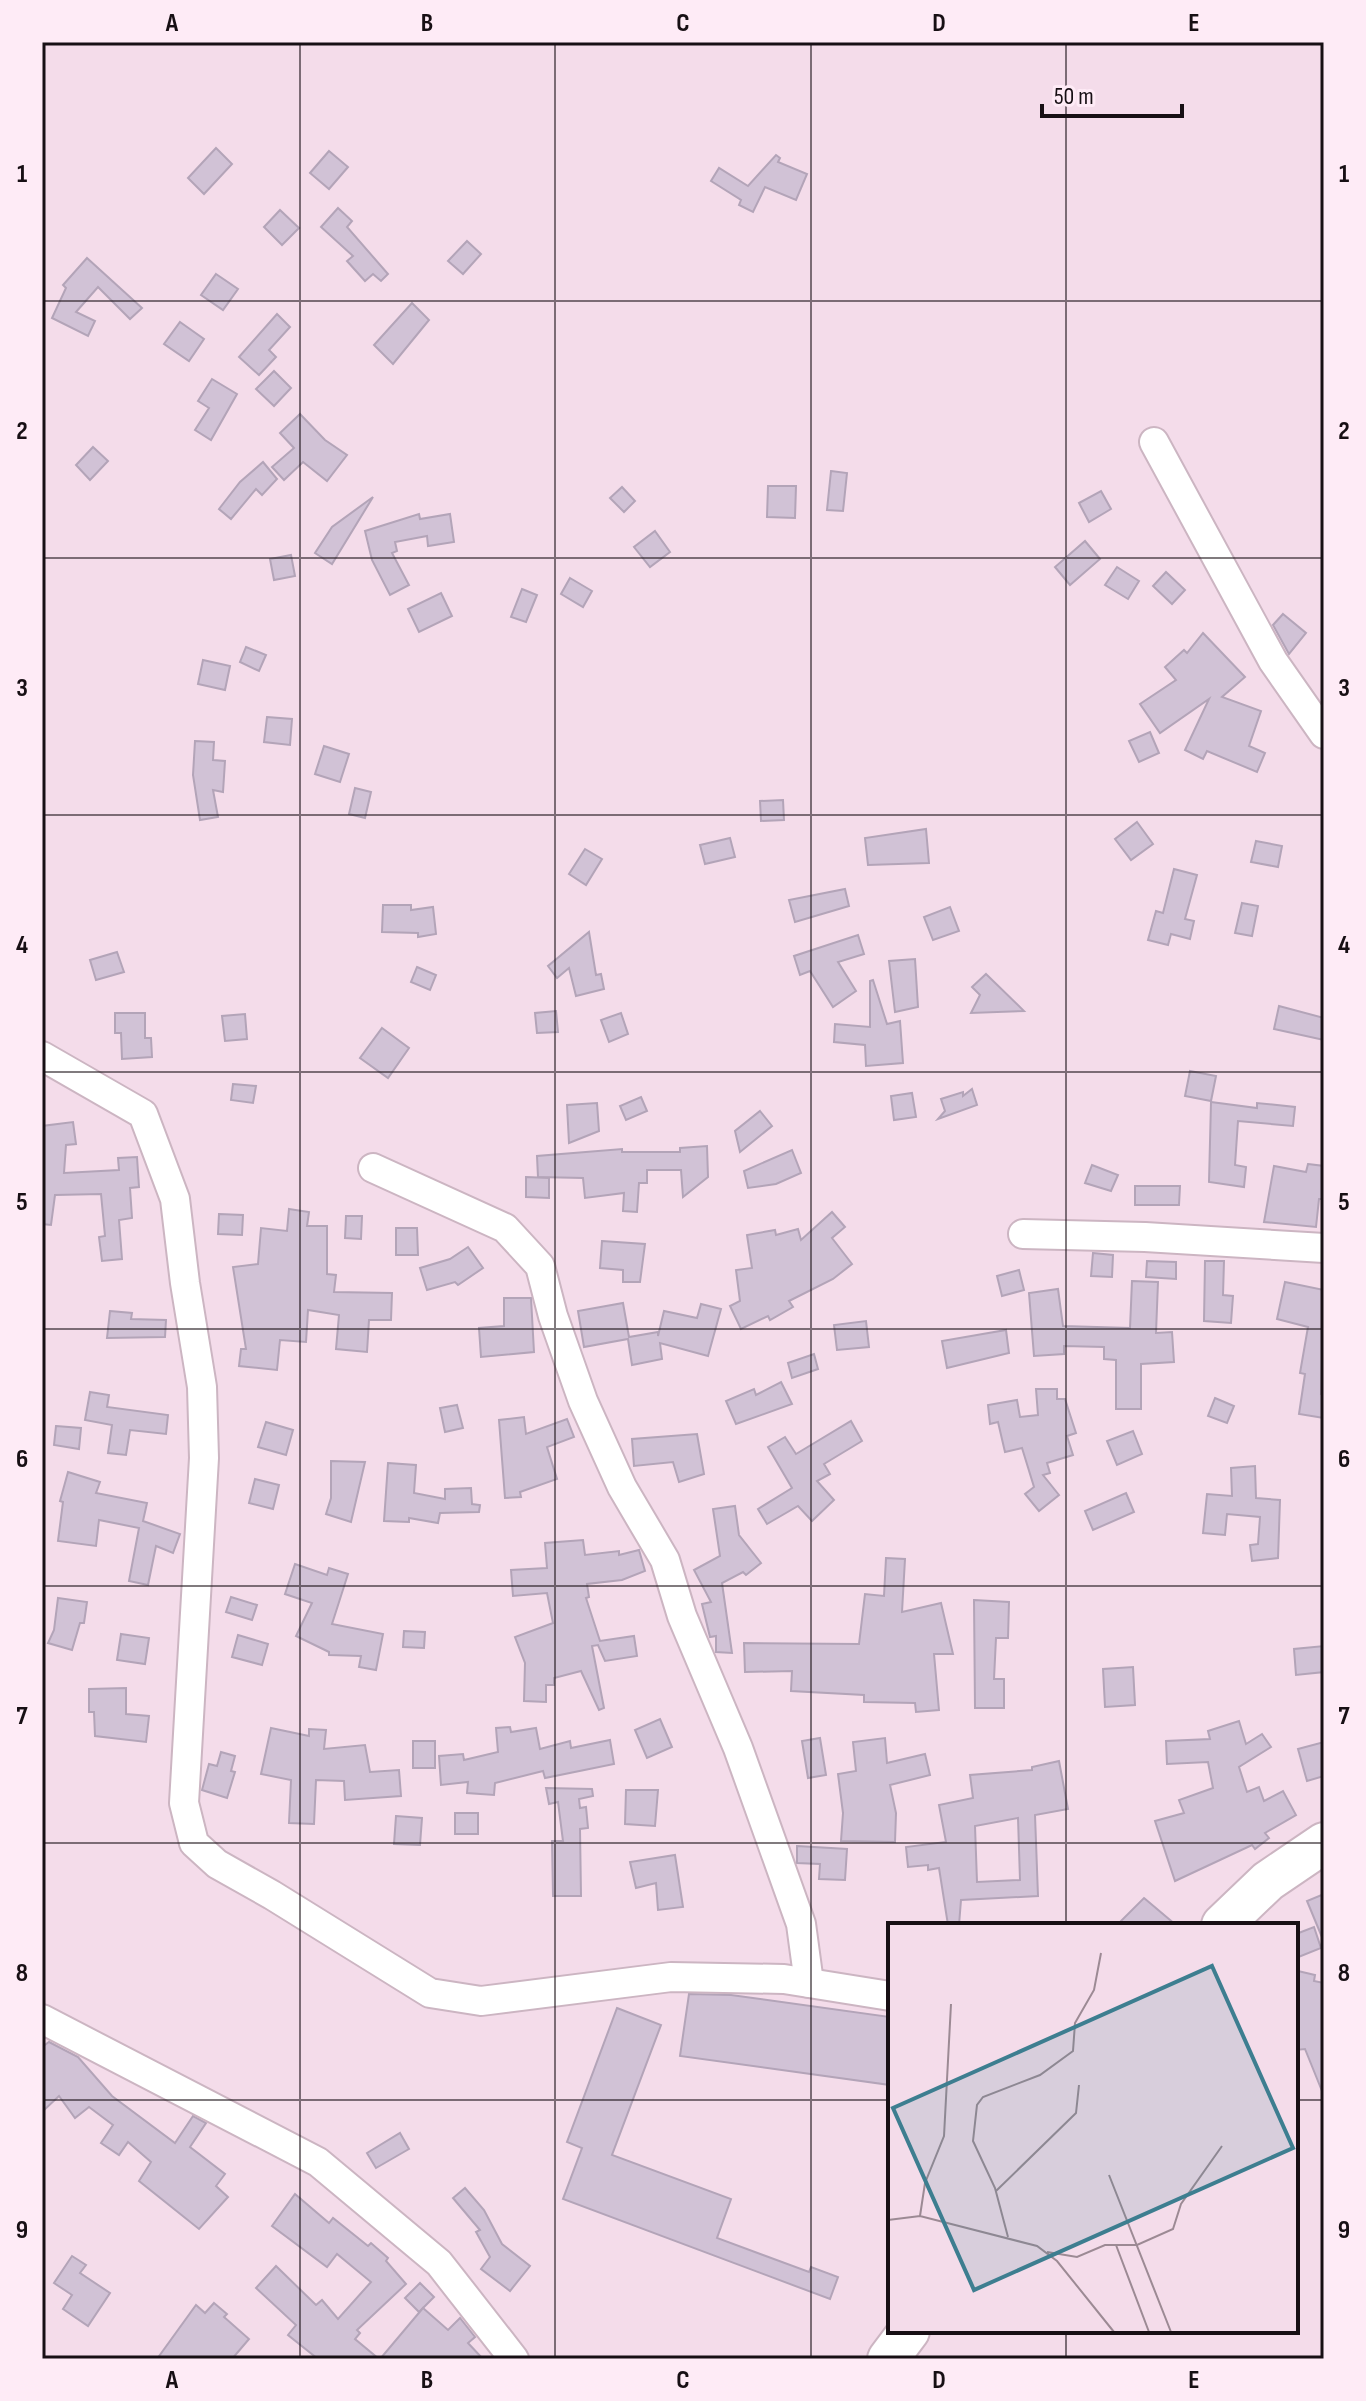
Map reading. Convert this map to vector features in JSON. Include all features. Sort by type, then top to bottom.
[{"type":"highway","points":[[1224,1923],[1268,1881],[1324,1843]]},
{"type":"highway","points":[[888,2359],[908,2333]]},
{"type":"street","points":[[1154,442],[1273,661],[1324,734]]},
{"type":"street","points":[[42,1056],[143,1114],[175,1199],[202,1387],[204,1458],[184,1803],[194,1843],[217,1864],[430,1993],[481,2001],[671,1977],[809,1983],[888,1996]]},
{"type":"street","points":[[373,1168],[505,1228],[540,1266],[553,1316],[583,1401],[622,1487],[665,1560],[682,1616],[738,1748],[801,1924],[809,1983]]},
{"type":"street","points":[[1023,1234],[1145,1237],[1324,1248]]},
{"type":"street","points":[[42,2019],[318,2162],[439,2263],[514,2359]]},
{"type":"building","points":[[216,148],[232,164],[204,194],[188,178]]},
{"type":"building","points":[[329,151],[348,167],[329,189],[310,173]]},
{"type":"building","points":[[776,155],[780,158],[778,162],[807,174],[796,200],[765,187],[753,212],[739,205],[741,200],[711,181],[719,168],[748,186]]},
{"type":"building","points":[[338,208],[352,221],[347,227],[388,274],[381,281],[373,274],[365,281],[347,261],[353,256],[321,227]]},
{"type":"building","points":[[280,210],[299,228],[282,245],[264,227]]},
{"type":"building","points":[[467,241],[481,254],[463,274],[448,261]]},
{"type":"building","points":[[87,258],[142,308],[130,319],[98,287],[76,312],[95,321],[88,336],[52,318],[66,288],[63,285]]},
{"type":"building","points":[[216,274],[238,289],[223,310],[201,295]]},
{"type":"building","points":[[412,303],[429,320],[393,364],[374,345]]},
{"type":"building","points":[[277,314],[290,327],[269,350],[276,357],[259,375],[239,357]]},
{"type":"building","points":[[180,322],[204,339],[189,361],[164,344]]},
{"type":"building","points":[[274,371],[291,388],[274,406],[256,389]]},
{"type":"building","points":[[212,379],[237,394],[211,440],[195,430],[209,408],[198,401]]},
{"type":"building","points":[[300,414],[325,440],[347,455],[327,481],[303,462],[284,480],[272,467],[294,448],[280,433]]},
{"type":"building","points":[[93,447],[108,461],[90,480],[76,465]]},
{"type":"building","points":[[263,462],[277,479],[262,495],[256,489],[231,519],[219,509],[240,482]]},
{"type":"building","points":[[831,471],[847,473],[843,511],[827,510]]},
{"type":"building","points":[[768,486],[796,486],[795,518],[767,517]]},
{"type":"building","points":[[622,487],[635,501],[624,512],[610,498]]},
{"type":"building","points":[[1101,491],[1111,509],[1089,522],[1079,503]]},
{"type":"building","points":[[373,497],[332,564],[315,553],[332,527]]},
{"type":"building","points":[[419,514],[420,519],[450,514],[454,542],[428,546],[427,536],[395,542],[397,551],[392,553],[409,585],[390,595],[372,560],[365,531]]},
{"type":"building","points":[[655,531],[670,552],[650,567],[634,547]]},
{"type":"building","points":[[1085,541],[1100,559],[1070,585],[1055,567]]},
{"type":"building","points":[[291,555],[295,576],[274,580],[270,559]]},
{"type":"building","points":[[1117,567],[1139,581],[1128,599],[1105,585]]},
{"type":"building","points":[[1166,572],[1185,590],[1172,604],[1153,586]]},
{"type":"building","points":[[570,578],[592,591],[583,607],[561,594]]},
{"type":"building","points":[[522,589],[537,595],[526,622],[511,617]]},
{"type":"building","points":[[441,593],[452,616],[419,632],[408,609]]},
{"type":"building","points":[[1283,614],[1306,633],[1289,654],[1273,625]]},
{"type":"building","points":[[1203,633],[1245,677],[1222,697],[1261,711],[1249,746],[1265,753],[1257,772],[1207,751],[1203,759],[1185,750],[1209,699],[1160,733],[1140,704],[1176,680],[1165,667],[1184,650],[1187,653]]},
{"type":"building","points":[[246,647],[266,655],[259,671],[240,662]]},
{"type":"building","points":[[203,660],[230,666],[225,690],[198,684]]},
{"type":"building","points":[[267,717],[292,719],[290,745],[264,742]]},
{"type":"building","points":[[1150,732],[1159,753],[1139,762],[1129,741]]},
{"type":"building","points":[[195,741],[214,742],[213,760],[225,761],[223,792],[213,790],[218,817],[200,820],[193,775]]},
{"type":"building","points":[[324,746],[349,754],[340,782],[315,774]]},
{"type":"building","points":[[355,788],[371,792],[365,818],[349,814]]},
{"type":"building","points":[[783,800],[784,820],[761,821],[760,801]]},
{"type":"building","points":[[1137,822],[1153,844],[1131,860],[1115,839]]},
{"type":"building","points":[[926,829],[929,863],[868,865],[865,838]]},
{"type":"building","points":[[730,838],[735,857],[705,864],[700,845]]},
{"type":"building","points":[[1256,841],[1282,846],[1278,867],[1251,862]]},
{"type":"building","points":[[585,849],[602,859],[586,885],[569,874]]},
{"type":"building","points":[[1174,869],[1197,875],[1185,919],[1194,921],[1190,939],[1171,934],[1168,945],[1148,940],[1156,911],[1163,913]]},
{"type":"building","points":[[845,889],[849,906],[795,922],[789,900]]},
{"type":"building","points":[[1242,903],[1258,906],[1252,936],[1235,933]]},
{"type":"building","points":[[383,905],[411,905],[411,910],[433,907],[436,934],[418,937],[418,933],[382,932]]},
{"type":"building","points":[[950,907],[959,931],[933,940],[924,917]]},
{"type":"building","points":[[589,932],[596,975],[601,974],[604,989],[576,996],[569,968],[557,978],[548,966]]},
{"type":"building","points":[[858,935],[864,954],[838,962],[856,991],[833,1007],[810,971],[800,975],[794,956]]},
{"type":"building","points":[[117,952],[124,972],[96,980],[90,960]]},
{"type":"building","points":[[915,959],[918,1007],[895,1012],[889,961]]},
{"type":"building","points":[[417,967],[436,975],[430,990],[411,982]]},
{"type":"building","points":[[986,974],[1024,1011],[971,1013],[980,995],[972,987]]},
{"type":"building","points":[[873,980],[887,1024],[900,1021],[903,1063],[866,1066],[865,1045],[834,1042],[835,1024],[870,1027],[870,981]]},
{"type":"building","points":[[1279,1006],[1324,1018],[1324,1040],[1274,1029]]},
{"type":"building","points":[[556,1011],[558,1032],[537,1033],[535,1013]]},
{"type":"building","points":[[115,1013],[145,1013],[145,1038],[151,1038],[152,1057],[122,1059],[121,1033],[115,1033]]},
{"type":"building","points":[[621,1013],[628,1034],[609,1042],[601,1020]]},
{"type":"building","points":[[245,1014],[247,1039],[225,1041],[222,1016]]},
{"type":"building","points":[[382,1028],[409,1048],[388,1078],[360,1058]]},
{"type":"building","points":[[1190,1071],[1216,1076],[1211,1101],[1185,1096]]},
{"type":"building","points":[[233,1084],[256,1086],[253,1103],[231,1100]]},
{"type":"building","points":[[972,1089],[977,1105],[938,1119],[945,1111],[941,1099],[963,1092],[963,1096]]},
{"type":"building","points":[[912,1093],[916,1117],[894,1120],[891,1096]]},
{"type":"building","points":[[641,1097],[647,1111],[626,1120],[620,1106]]},
{"type":"building","points":[[1211,1102],[1257,1108],[1257,1103],[1295,1107],[1293,1126],[1238,1121],[1235,1165],[1246,1167],[1244,1187],[1209,1182]]},
{"type":"building","points":[[597,1103],[599,1131],[569,1143],[567,1105]]},
{"type":"building","points":[[760,1111],[772,1126],[740,1152],[735,1131]]},
{"type":"building","points":[[73,1122],[76,1144],[66,1145],[64,1173],[119,1170],[118,1158],[137,1157],[139,1187],[130,1188],[132,1218],[119,1220],[122,1259],[102,1261],[99,1237],[105,1236],[101,1194],[55,1195],[51,1225],[42,1224],[42,1126]]},
{"type":"building","points":[[707,1146],[708,1177],[683,1197],[681,1170],[647,1170],[647,1183],[639,1183],[637,1212],[623,1211],[624,1193],[585,1198],[583,1178],[538,1177],[537,1156],[622,1149],[622,1152],[680,1152],[680,1148]]},
{"type":"building","points":[[792,1150],[801,1173],[776,1184],[748,1188],[744,1171]]},
{"type":"building","points":[[1308,1164],[1324,1166],[1324,1199],[1319,1199],[1316,1227],[1264,1222],[1274,1166],[1306,1172]]},
{"type":"building","points":[[1092,1165],[1118,1175],[1111,1191],[1085,1183]]},
{"type":"building","points":[[526,1177],[549,1178],[549,1198],[526,1197]]},
{"type":"building","points":[[1135,1186],[1180,1186],[1179,1205],[1135,1205]]},
{"type":"building","points":[[289,1209],[309,1212],[307,1226],[327,1226],[327,1274],[336,1275],[334,1292],[392,1293],[391,1320],[369,1320],[367,1352],[336,1349],[339,1315],[308,1310],[306,1342],[280,1340],[277,1370],[239,1366],[241,1349],[246,1349],[233,1267],[258,1264],[261,1228],[287,1231]]},
{"type":"building","points":[[832,1212],[845,1227],[832,1238],[852,1264],[833,1279],[789,1301],[793,1307],[770,1320],[768,1316],[741,1329],[730,1306],[740,1301],[736,1270],[752,1268],[747,1235],[775,1230],[776,1235],[798,1229],[801,1240]]},
{"type":"building","points":[[219,1214],[243,1215],[242,1235],[218,1234]]},
{"type":"building","points":[[346,1216],[362,1216],[361,1239],[345,1238]]},
{"type":"building","points":[[396,1228],[417,1228],[418,1255],[396,1255]]},
{"type":"building","points":[[602,1241],[645,1244],[640,1282],[623,1282],[623,1270],[600,1268]]},
{"type":"building","points":[[468,1247],[483,1268],[458,1285],[455,1282],[427,1290],[420,1268],[450,1259]]},
{"type":"building","points":[[1093,1253],[1113,1255],[1112,1277],[1091,1276]]},
{"type":"building","points":[[1147,1261],[1176,1262],[1176,1279],[1146,1277]]},
{"type":"building","points":[[1205,1261],[1224,1261],[1223,1295],[1233,1296],[1231,1323],[1204,1321]]},
{"type":"building","points":[[1019,1270],[1024,1290],[1002,1296],[997,1276]]},
{"type":"building","points":[[1132,1281],[1158,1282],[1156,1333],[1172,1332],[1174,1362],[1141,1364],[1141,1409],[1116,1409],[1116,1360],[1104,1359],[1104,1347],[1064,1346],[1064,1354],[1034,1356],[1029,1293],[1058,1289],[1063,1326],[1130,1328]]},
{"type":"building","points":[[1285,1282],[1324,1290],[1321,1394],[1324,1394],[1324,1418],[1299,1414],[1305,1374],[1300,1373],[1308,1327],[1277,1319]]},
{"type":"building","points":[[504,1298],[531,1298],[534,1352],[481,1357],[479,1328],[504,1326]]},
{"type":"building","points":[[623,1303],[629,1337],[658,1332],[658,1336],[664,1311],[697,1318],[701,1304],[721,1309],[708,1356],[660,1343],[662,1359],[632,1365],[628,1339],[584,1347],[578,1311]]},
{"type":"building","points":[[110,1311],[132,1313],[131,1319],[166,1320],[165,1337],[107,1338]]},
{"type":"building","points":[[866,1321],[869,1347],[837,1350],[834,1325]]},
{"type":"building","points":[[1006,1330],[1009,1353],[947,1368],[942,1341]]},
{"type":"building","points":[[814,1354],[818,1369],[792,1378],[788,1363]]},
{"type":"building","points":[[781,1382],[792,1404],[736,1424],[726,1401],[754,1389],[756,1395]]},
{"type":"building","points":[[1036,1389],[1057,1389],[1057,1399],[1065,1399],[1076,1433],[1067,1436],[1073,1455],[1047,1463],[1050,1473],[1043,1475],[1059,1495],[1039,1511],[1025,1494],[1034,1487],[1022,1448],[1005,1452],[998,1422],[990,1424],[988,1405],[1017,1400],[1020,1417],[1038,1415]]},
{"type":"building","points":[[90,1392],[109,1395],[107,1407],[168,1415],[166,1434],[130,1430],[126,1455],[108,1453],[112,1425],[85,1420]]},
{"type":"building","points":[[1215,1398],[1234,1406],[1227,1423],[1208,1416]]},
{"type":"building","points":[[457,1405],[463,1428],[445,1432],[440,1408]]},
{"type":"building","points":[[524,1417],[526,1434],[567,1419],[574,1437],[547,1447],[557,1479],[520,1492],[521,1497],[505,1498],[499,1420]]},
{"type":"building","points":[[851,1421],[862,1441],[824,1464],[830,1474],[817,1481],[834,1500],[812,1521],[798,1506],[767,1524],[758,1509],[792,1488],[768,1447],[785,1437],[796,1454]]},
{"type":"building","points":[[266,1422],[293,1430],[286,1455],[258,1447]]},
{"type":"building","points":[[56,1426],[81,1428],[79,1449],[54,1445]]},
{"type":"building","points":[[1133,1431],[1142,1454],[1117,1465],[1107,1441]]},
{"type":"building","points":[[697,1434],[704,1474],[679,1482],[673,1462],[634,1466],[632,1439]]},
{"type":"building","points":[[331,1461],[365,1462],[351,1522],[326,1514],[331,1498]]},
{"type":"building","points":[[388,1463],[416,1465],[414,1493],[445,1499],[445,1489],[471,1488],[472,1504],[480,1505],[479,1512],[440,1513],[438,1523],[409,1518],[409,1522],[384,1521]]},
{"type":"building","points":[[1255,1466],[1256,1498],[1280,1500],[1278,1558],[1252,1561],[1250,1545],[1258,1544],[1260,1517],[1227,1514],[1225,1535],[1203,1533],[1207,1494],[1232,1496],[1231,1468]]},
{"type":"building","points":[[68,1472],[100,1482],[96,1493],[147,1503],[143,1521],[180,1534],[173,1553],[156,1546],[148,1585],[129,1581],[139,1528],[99,1520],[96,1546],[58,1541],[63,1502],[60,1501]]},
{"type":"building","points":[[255,1479],[279,1485],[273,1509],[249,1503]]},
{"type":"building","points":[[1126,1493],[1134,1512],[1093,1530],[1085,1511]]},
{"type":"building","points":[[735,1506],[739,1535],[761,1563],[746,1575],[743,1572],[722,1583],[732,1653],[716,1652],[716,1636],[710,1637],[702,1604],[711,1602],[694,1570],[720,1556],[713,1509]]},
{"type":"building","points":[[583,1540],[585,1555],[619,1551],[619,1555],[639,1550],[645,1571],[622,1580],[587,1584],[589,1597],[586,1598],[600,1641],[634,1636],[637,1656],[605,1661],[598,1645],[592,1646],[604,1708],[599,1710],[581,1671],[554,1678],[554,1685],[546,1685],[546,1702],[524,1701],[525,1663],[515,1637],[553,1623],[547,1593],[513,1596],[511,1570],[547,1568],[545,1543]]},
{"type":"building","points":[[886,1558],[905,1559],[902,1612],[941,1603],[953,1654],[934,1654],[939,1710],[916,1712],[915,1703],[864,1702],[864,1695],[791,1691],[792,1671],[745,1672],[744,1643],[859,1644],[865,1594],[884,1596]]},
{"type":"building","points":[[295,1564],[327,1575],[329,1568],[348,1574],[332,1624],[383,1634],[376,1670],[359,1667],[361,1656],[329,1655],[329,1652],[296,1636],[312,1603],[285,1594]]},
{"type":"building","points":[[231,1597],[257,1605],[252,1620],[226,1612]]},
{"type":"building","points":[[58,1598],[87,1602],[84,1623],[80,1623],[72,1650],[48,1643],[54,1630]]},
{"type":"building","points":[[974,1600],[1009,1602],[1008,1638],[996,1638],[994,1679],[1004,1679],[1004,1708],[975,1708]]},
{"type":"building","points":[[404,1631],[425,1632],[424,1648],[403,1647]]},
{"type":"building","points":[[121,1634],[149,1638],[145,1664],[117,1660]]},
{"type":"building","points":[[238,1635],[268,1644],[262,1665],[232,1657]]},
{"type":"building","points":[[1324,1646],[1324,1672],[1296,1675],[1294,1649]]},
{"type":"building","points":[[1133,1667],[1135,1705],[1105,1707],[1103,1669]]},
{"type":"building","points":[[126,1688],[126,1714],[149,1716],[146,1742],[95,1736],[94,1712],[89,1712],[89,1689]]},
{"type":"building","points":[[660,1719],[672,1747],[647,1758],[635,1730]]},
{"type":"building","points":[[1239,1721],[1246,1744],[1262,1734],[1271,1747],[1239,1767],[1247,1792],[1259,1787],[1264,1801],[1283,1791],[1296,1815],[1265,1833],[1269,1838],[1255,1849],[1252,1845],[1175,1881],[1155,1821],[1184,1813],[1179,1800],[1213,1788],[1208,1762],[1167,1764],[1166,1741],[1210,1739],[1208,1731]]},
{"type":"building","points":[[510,1727],[511,1732],[536,1728],[540,1749],[570,1741],[571,1748],[610,1740],[614,1764],[545,1778],[543,1771],[495,1783],[494,1795],[467,1793],[468,1782],[441,1785],[439,1756],[463,1754],[464,1760],[498,1752],[496,1728]]},
{"type":"building","points":[[271,1728],[309,1736],[309,1729],[326,1730],[324,1749],[365,1745],[370,1772],[399,1770],[401,1796],[345,1800],[344,1781],[316,1780],[314,1824],[289,1823],[291,1780],[261,1774]]},
{"type":"building","points":[[820,1738],[826,1775],[808,1778],[802,1741]]},
{"type":"building","points":[[885,1738],[887,1763],[925,1754],[930,1775],[890,1785],[896,1813],[895,1842],[841,1841],[843,1813],[838,1774],[856,1771],[853,1742]]},
{"type":"building","points":[[413,1741],[435,1741],[435,1768],[413,1768]]},
{"type":"building","points":[[1324,1742],[1324,1776],[1307,1781],[1298,1749]]},
{"type":"building","points":[[221,1752],[235,1756],[231,1771],[235,1772],[227,1798],[202,1790],[209,1764],[217,1766]]},
{"type":"building","points":[[1059,1761],[1068,1809],[1035,1815],[1038,1896],[961,1900],[959,1923],[948,1923],[939,1868],[928,1870],[928,1865],[908,1867],[906,1847],[946,1842],[939,1805],[973,1798],[970,1775],[1032,1770],[1032,1767]],"holes":[[[1018,1818],[1020,1880],[977,1882],[975,1826]]]},
{"type":"building","points":[[546,1788],[592,1789],[593,1796],[579,1799],[580,1808],[586,1807],[588,1828],[580,1829],[581,1896],[553,1896],[552,1841],[563,1841],[558,1802],[549,1804]]},
{"type":"building","points":[[626,1790],[658,1790],[655,1826],[625,1824]]},
{"type":"building","points":[[455,1813],[478,1813],[478,1834],[455,1834]]},
{"type":"building","points":[[396,1816],[422,1818],[420,1845],[394,1844]]},
{"type":"building","points":[[797,1846],[847,1849],[845,1880],[819,1879],[820,1864],[797,1863]]},
{"type":"building","points":[[675,1855],[683,1907],[658,1910],[656,1883],[636,1888],[630,1862]]},
{"type":"building","points":[[1324,1894],[1324,1942],[1307,1901]]},
{"type":"building","points":[[1144,1898],[1174,1923],[1119,1923]]},
{"type":"building","points":[[1314,1927],[1321,1948],[1298,1957],[1298,1933]]},
{"type":"building","points":[[1298,1971],[1315,1975],[1314,1981],[1324,1983],[1324,2096],[1305,2049],[1298,2050]]},
{"type":"building","points":[[689,1994],[731,1995],[888,2017],[888,2085],[680,2056]]},
{"type":"building","points":[[617,2008],[661,2025],[612,2155],[731,2199],[717,2238],[809,2272],[811,2267],[838,2277],[830,2299],[563,2199],[582,2148],[567,2142]]},
{"type":"building","points":[[49,2042],[78,2057],[112,2096],[175,2143],[193,2116],[206,2123],[190,2147],[225,2174],[216,2186],[228,2197],[199,2229],[139,2181],[151,2162],[128,2142],[119,2155],[101,2143],[113,2125],[89,2107],[75,2118],[59,2096],[42,2112],[42,2047]]},
{"type":"building","points":[[400,2133],[409,2149],[376,2168],[367,2153]]},
{"type":"building","points":[[465,2188],[484,2210],[502,2244],[530,2266],[510,2291],[481,2269],[490,2257],[476,2232],[480,2230],[453,2198]]},
{"type":"building","points":[[295,2194],[329,2223],[333,2218],[368,2246],[371,2243],[388,2258],[386,2261],[406,2284],[357,2330],[360,2333],[355,2339],[379,2359],[318,2359],[288,2335],[296,2325],[256,2288],[276,2266],[316,2305],[322,2300],[338,2319],[371,2282],[337,2254],[327,2267],[272,2226]]},
{"type":"building","points":[[72,2256],[86,2265],[80,2273],[110,2293],[88,2326],[63,2309],[72,2295],[54,2283]]},
{"type":"building","points":[[420,2283],[434,2297],[419,2312],[405,2298]]},
{"type":"building","points":[[214,2303],[227,2314],[224,2317],[249,2339],[232,2359],[157,2359],[196,2305],[205,2313]]},
{"type":"building","points":[[423,2308],[448,2330],[460,2318],[475,2337],[468,2343],[483,2359],[380,2359]]}]
